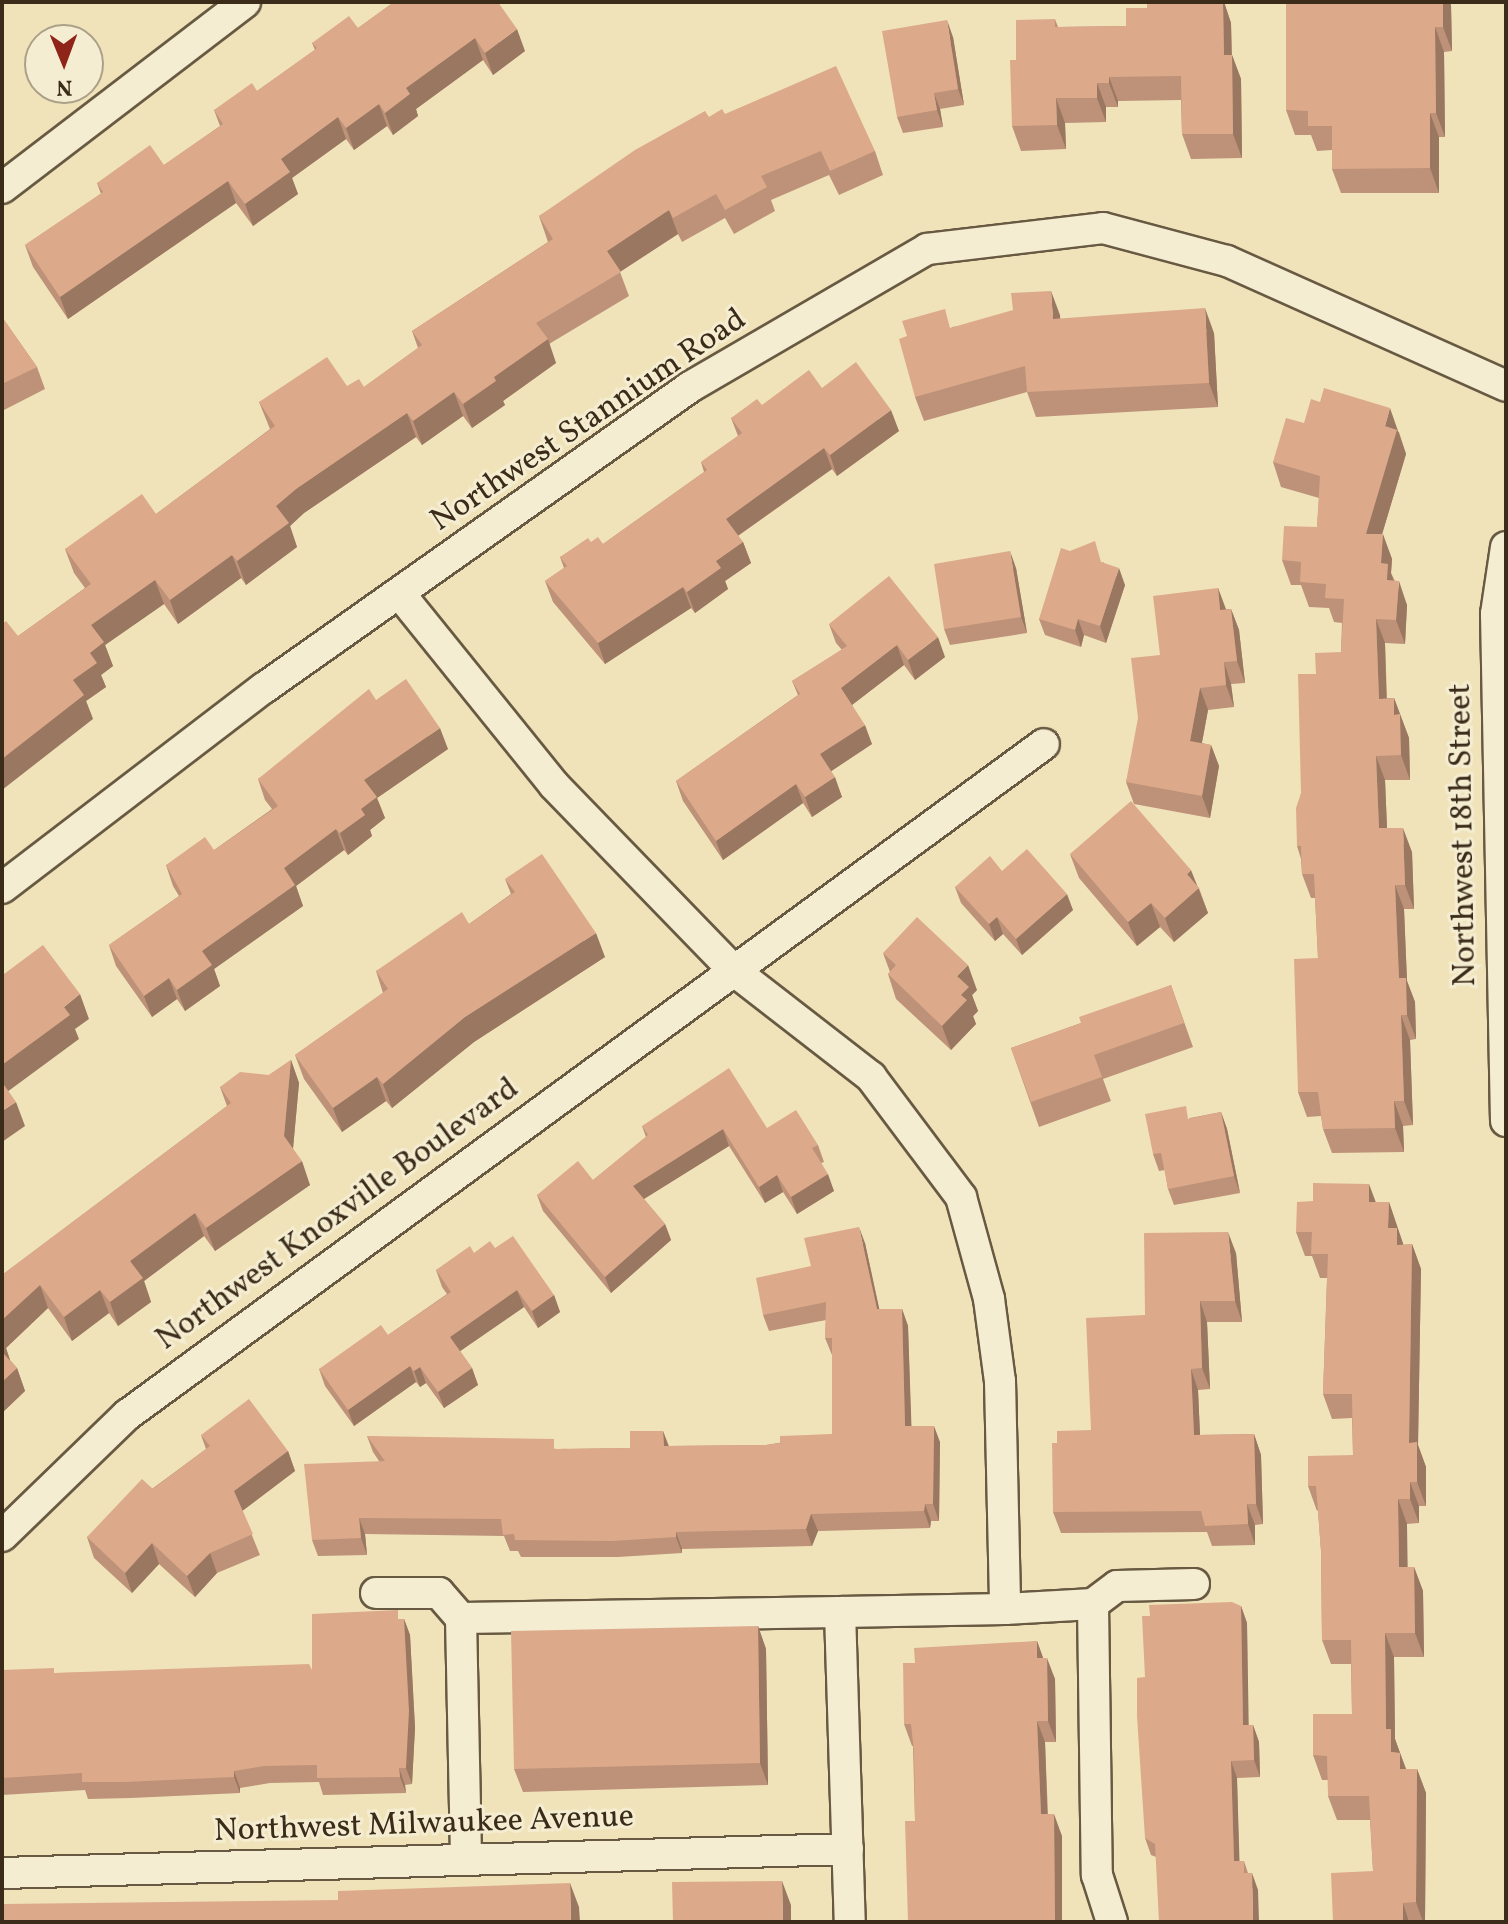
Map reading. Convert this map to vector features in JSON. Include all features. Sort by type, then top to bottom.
[{"type":"street","points":[[2,188],[245,2]]},
{"type":"street","name":"Northwest Stannium Road","points":[[2,888],[264,688],[690,387],[927,249],[1103,228],[1227,261],[1506,386]]},
{"type":"street","name":"Northwest 18th Street","points":[[1506,547],[1496,614],[1506,1121]]},
{"type":"street","points":[[400,594],[554,785],[732,969],[871,1077],[961,1197],[989,1299],[1000,1381],[1005,1609]]},
{"type":"street","name":"Northwest Knoxville Boulevard","points":[[2,1536],[127,1415],[732,969],[1044,744]]},
{"type":"street","points":[[461,1618],[1005,1609],[1093,1604],[1117,1586],[1194,1584]]},
{"type":"street","points":[[376,1593],[439,1593],[461,1618],[466,1859]]},
{"type":"street","points":[[1093,1604],[1097,1875],[1112,1922]]},
{"type":"street","points":[[840,1612],[850,1922]]},
{"type":"street","name":"Northwest Milwaukee Avenue","points":[[2,1873],[848,1849]]},
{"type":"building","points":[[394,2],[498,2],[517,29],[485,53],[475,38],[406,88],[410,94],[385,113],[379,104],[346,128],[338,117],[281,159],[290,172],[245,204],[228,181],[60,297],[25,245],[103,192],[97,183],[150,145],[164,165],[223,124],[214,110],[252,83],[257,91],[317,48],[312,43],[349,16],[358,28]]},
{"type":"building","points":[[1147,2],[1223,2],[1224,55],[1232,55],[1233,134],[1182,134],[1181,76],[1109,77],[1109,83],[1097,83],[1097,98],[1056,98],[1057,125],[1012,126],[1010,60],[1016,60],[1016,20],[1055,19],[1055,27],[1126,26],[1126,8],[1147,8]]},
{"type":"building","points":[[1286,2],[1443,2],[1443,27],[1435,27],[1436,113],[1430,113],[1430,168],[1332,169],[1332,126],[1308,126],[1308,111],[1286,110]]},
{"type":"building","points":[[947,20],[958,89],[934,93],[937,110],[897,117],[882,31]]},
{"type":"building","points":[[836,66],[875,151],[830,171],[821,151],[761,176],[767,187],[725,210],[716,194],[673,218],[669,210],[607,251],[621,272],[536,323],[548,339],[494,377],[496,381],[463,404],[454,392],[413,421],[407,413],[296,489],[276,506],[289,523],[237,561],[232,555],[170,600],[155,580],[91,625],[104,642],[90,653],[97,663],[73,680],[84,695],[2,759],[2,624],[6,621],[18,636],[91,584],[65,549],[142,494],[156,514],[275,426],[259,402],[327,357],[347,386],[359,379],[364,387],[422,345],[412,331],[553,239],[539,216],[635,150],[705,111],[709,117],[722,109],[725,114]]},
{"type":"building","points":[[1051,291],[1053,319],[1205,308],[1209,383],[1027,392],[1025,366],[915,397],[899,339],[907,336],[902,321],[945,309],[950,328],[1013,310],[1011,293]]},
{"type":"building","points":[[2,317],[37,367],[2,384]]},
{"type":"building","points":[[856,362],[891,410],[830,455],[824,448],[726,519],[743,542],[716,561],[721,568],[687,592],[683,587],[598,643],[545,581],[567,566],[560,557],[588,538],[591,542],[598,537],[603,544],[707,470],[701,462],[742,433],[731,418],[757,399],[762,405],[809,370],[822,388]]},
{"type":"building","points":[[1324,388],[1390,408],[1385,426],[1397,430],[1366,534],[1383,534],[1381,563],[1388,564],[1387,580],[1399,581],[1396,620],[1376,619],[1379,699],[1394,698],[1394,715],[1400,714],[1401,755],[1376,756],[1379,828],[1403,828],[1405,885],[1395,885],[1399,978],[1406,978],[1407,1015],[1401,1015],[1404,1101],[1394,1101],[1395,1128],[1323,1129],[1318,1092],[1298,1092],[1294,959],[1318,958],[1314,874],[1302,874],[1301,846],[1297,846],[1296,808],[1301,793],[1298,674],[1316,674],[1315,653],[1341,652],[1344,599],[1325,598],[1326,584],[1300,582],[1301,562],[1282,560],[1284,526],[1317,527],[1320,476],[1273,462],[1286,418],[1304,423],[1311,399],[1320,402]]},
{"type":"building","points":[[1095,541],[1101,562],[1119,568],[1100,626],[1078,619],[1075,630],[1039,619],[1061,548],[1070,551]]},
{"type":"building","points":[[1010,551],[1021,617],[944,629],[934,564]]},
{"type":"building","points":[[889,576],[938,637],[908,660],[897,645],[841,688],[865,725],[820,754],[835,777],[805,797],[796,784],[716,841],[676,781],[800,694],[792,681],[847,646],[829,624]]},
{"type":"building","points":[[1218,588],[1220,610],[1231,609],[1237,661],[1224,662],[1226,685],[1200,688],[1190,741],[1211,745],[1202,796],[1126,782],[1138,718],[1131,658],[1160,655],[1153,596]]},
{"type":"building","points":[[406,679],[440,728],[364,780],[377,797],[361,809],[365,815],[340,833],[336,829],[284,868],[295,885],[202,951],[212,965],[177,990],[169,978],[144,996],[109,945],[182,894],[166,865],[205,837],[214,850],[278,806],[258,779],[369,689],[376,700]]},
{"type":"building","points":[[1131,801],[1191,870],[1187,874],[1199,888],[1165,918],[1151,903],[1128,922],[1070,854]]},
{"type":"building","points":[[1027,849],[1067,894],[1016,939],[997,917],[989,924],[955,887],[990,856],[1002,871]]},
{"type":"building","points":[[542,854],[596,933],[465,1017],[383,1084],[377,1077],[333,1108],[295,1055],[388,989],[376,971],[462,912],[469,924],[515,892],[505,879]]},
{"type":"building","points":[[917,917],[968,965],[957,976],[969,987],[961,995],[967,1000],[942,1026],[888,974],[896,965],[883,953]]},
{"type":"building","points":[[43,945],[80,994],[64,1007],[70,1015],[2,1065],[2,972],[4,974]]},
{"type":"building","points":[[1171,985],[1184,1023],[1094,1055],[1102,1077],[1031,1102],[1011,1048],[1081,1023],[1079,1017]]},
{"type":"building","points":[[291,1060],[284,1136],[302,1161],[206,1228],[195,1213],[130,1261],[143,1278],[110,1302],[100,1290],[64,1317],[40,1285],[2,1320],[2,1275],[231,1103],[220,1087],[240,1072],[269,1075]]},
{"type":"building","points":[[729,1068],[767,1128],[796,1110],[818,1145],[812,1148],[828,1174],[791,1197],[777,1175],[759,1187],[723,1129],[633,1186],[665,1224],[605,1277],[537,1195],[578,1161],[593,1180],[648,1135],[642,1126]]},
{"type":"building","points":[[2,1082],[16,1102],[2,1111]]},
{"type":"building","points":[[1186,1106],[1188,1119],[1221,1112],[1234,1176],[1168,1189],[1161,1153],[1153,1154],[1145,1114]]},
{"type":"building","points":[[1313,1183],[1369,1184],[1369,1202],[1389,1202],[1388,1228],[1397,1228],[1397,1245],[1412,1244],[1409,1443],[1417,1442],[1417,1482],[1410,1482],[1410,1499],[1398,1499],[1399,1567],[1414,1567],[1415,1633],[1385,1633],[1386,1729],[1391,1729],[1391,1752],[1400,1753],[1400,1769],[1417,1769],[1416,1902],[1403,1903],[1403,1922],[1333,1922],[1331,1873],[1373,1871],[1369,1796],[1328,1796],[1327,1756],[1313,1755],[1313,1714],[1352,1714],[1351,1640],[1322,1640],[1321,1551],[1316,1486],[1308,1486],[1308,1456],[1353,1455],[1352,1394],[1323,1394],[1328,1254],[1311,1254],[1312,1232],[1296,1232],[1297,1202],[1313,1201]]},
{"type":"building","points":[[859,1227],[877,1309],[902,1309],[905,1426],[934,1426],[933,1504],[925,1504],[924,1511],[811,1514],[806,1529],[676,1532],[676,1537],[612,1541],[515,1540],[514,1534],[503,1535],[501,1519],[359,1518],[361,1538],[312,1540],[304,1464],[385,1461],[367,1436],[554,1439],[554,1449],[630,1448],[630,1431],[663,1431],[664,1446],[766,1445],[780,1443],[780,1436],[832,1434],[832,1338],[825,1338],[826,1302],[763,1315],[756,1278],[811,1266],[804,1238]]},
{"type":"building","points":[[1228,1232],[1235,1301],[1200,1301],[1202,1368],[1191,1369],[1194,1435],[1254,1434],[1256,1504],[1247,1504],[1248,1524],[1205,1526],[1201,1511],[1053,1512],[1052,1443],[1057,1443],[1057,1431],[1091,1430],[1086,1318],[1145,1315],[1144,1233]]},
{"type":"building","points":[[513,1236],[554,1295],[532,1311],[517,1290],[450,1337],[472,1368],[438,1392],[420,1367],[414,1371],[410,1366],[348,1410],[319,1369],[381,1325],[388,1335],[451,1292],[436,1270],[470,1246],[474,1253],[490,1241],[495,1248]]},
{"type":"building","points":[[2,1352],[17,1368],[2,1382]]},
{"type":"building","points":[[249,1399],[288,1451],[234,1491],[253,1534],[210,1553],[187,1576],[152,1543],[125,1573],[87,1537],[142,1479],[153,1489],[210,1446],[201,1435]]},
{"type":"building","points":[[1232,1602],[1241,1606],[1243,1725],[1253,1725],[1254,1760],[1231,1761],[1234,1861],[1244,1861],[1244,1873],[1252,1873],[1253,1922],[1159,1922],[1155,1844],[1145,1838],[1137,1716],[1137,1678],[1145,1677],[1142,1616],[1150,1616],[1149,1605]]},
{"type":"building","points":[[398,1610],[398,1619],[404,1619],[409,1711],[406,1768],[399,1768],[400,1777],[317,1778],[317,1765],[264,1766],[234,1771],[234,1777],[125,1782],[82,1782],[82,1773],[2,1778],[2,1670],[54,1668],[54,1673],[309,1664],[312,1670],[312,1614]]},
{"type":"building","points":[[758,1626],[760,1763],[514,1769],[511,1631]]},
{"type":"building","points":[[1037,1641],[1037,1658],[1047,1658],[1048,1721],[1037,1721],[1041,1814],[1054,1814],[1055,1920],[1071,1922],[908,1922],[905,1821],[915,1821],[914,1751],[911,1724],[904,1724],[903,1663],[915,1663],[914,1648]]},
{"type":"building","points":[[782,1881],[783,1922],[673,1922],[672,1882]]},
{"type":"building","points":[[570,1883],[571,1922],[2,1922],[2,1904],[338,1900],[338,1891]]}]
